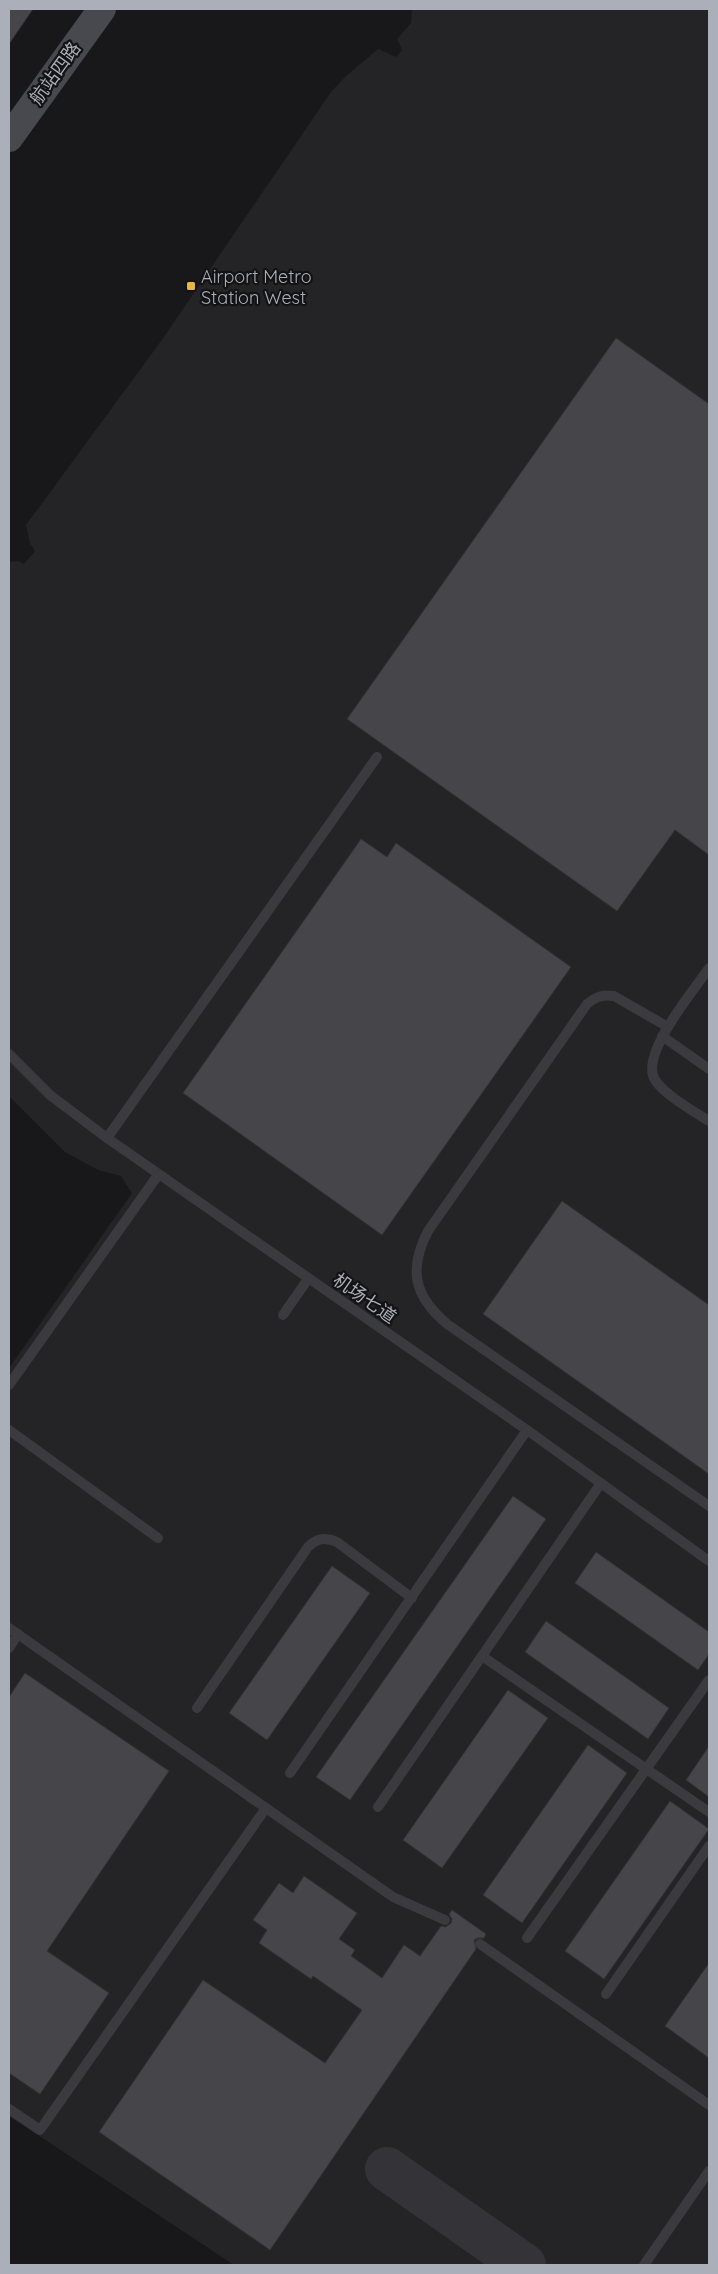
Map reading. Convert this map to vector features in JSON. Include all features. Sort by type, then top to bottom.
[{"type":"main road","name":"航站四路","points":[[9,138],[102,9]]},
{"type":"lane","points":[[107,1138],[377,757]]},
{"type":"lane","points":[[709,968],[665,1031],[652,1055],[650,1067],[654,1079],[663,1090],[709,1121]]},
{"type":"lane","points":[[709,1069],[665,1031],[614,996],[604,995],[596,997],[587,1004],[428,1231],[416,1260],[419,1290],[427,1304],[447,1324],[709,1506]]},
{"type":"lane","name":"机场七道","points":[[9,1054],[50,1095],[158,1175],[527,1430],[709,1561]]},
{"type":"lane","points":[[9,1386],[158,1175]]},
{"type":"lane","points":[[283,1315],[308,1279]]},
{"type":"lane","points":[[9,1430],[158,1538]]},
{"type":"lane","points":[[290,1773],[527,1430]]},
{"type":"lane","points":[[378,1808],[601,1483]]},
{"type":"lane","points":[[197,1708],[302,1555],[314,1541],[326,1538],[336,1542],[412,1598]]},
{"type":"lane","points":[[9,1628],[393,1897],[445,1920]]},
{"type":"lane","points":[[9,1648],[18,1634]]},
{"type":"lane","points":[[482,1656],[709,1812]]},
{"type":"lane","points":[[527,1938],[709,1680]]},
{"type":"lane","points":[[9,2109],[40,2130],[266,1808]]},
{"type":"lane","points":[[606,1994],[709,1846]]},
{"type":"lane","points":[[480,1944],[709,2105]]},
{"type":"lane","points":[[644,2265],[709,2171]]},
{"type":"shaded area","points":[[412,9],[709,9],[709,2265],[234,2265],[9,2116],[9,1368],[132,1193],[121,1176],[98,1170],[65,1152],[9,1096],[9,562],[18,561],[24,564],[35,551],[30,543],[26,525],[161,341],[331,92],[346,76],[378,49],[396,57],[402,50],[397,39],[411,23]]},
{"type":"building","points":[[9,9],[33,9],[9,44]]},
{"type":"building","points":[[616,338],[709,404],[709,855],[675,830],[617,911],[347,719]]},
{"type":"building","points":[[361,839],[387,857],[396,843],[571,967],[382,1235],[183,1093]]},
{"type":"building","points":[[562,1201],[709,1305],[709,1474],[483,1314]]},
{"type":"building","points":[[513,1496],[546,1519],[350,1800],[316,1777]]},
{"type":"building","points":[[596,1552],[709,1632],[709,1654],[698,1670],[575,1583]]},
{"type":"building","points":[[332,1566],[370,1593],[267,1740],[229,1713]]},
{"type":"building","points":[[546,1621],[669,1708],[648,1739],[525,1652]]},
{"type":"building","points":[[25,1673],[169,1771],[47,1951],[109,1993],[40,2094],[9,2073],[9,1697]]},
{"type":"building","points":[[508,1690],[548,1718],[442,1868],[403,1840]]},
{"type":"building","points":[[588,1745],[627,1773],[522,1923],[483,1895]]},
{"type":"building","points":[[709,1746],[709,1797],[686,1780]]},
{"type":"building","points":[[670,1801],[709,1829],[604,1979],[565,1951]]},
{"type":"building","points":[[304,1876],[357,1913],[339,1939],[355,1950],[351,1956],[382,1978],[404,1945],[420,1956],[441,1926],[446,1927],[451,1923],[452,1919],[449,1914],[452,1910],[486,1934],[484,1938],[474,1940],[476,1949],[270,2250],[99,2132],[203,1980],[325,2063],[362,2010],[313,1976],[311,1979],[259,1943],[267,1930],[253,1920],[279,1883],[293,1893]]},
{"type":"building","points":[[709,1963],[709,2058],[665,2026]]},
{"type":"taxiway","points":[[387,2169],[524,2265]]},
{"type":"place","name":"Airport Metro Station West","points":[[191,286]]}]
